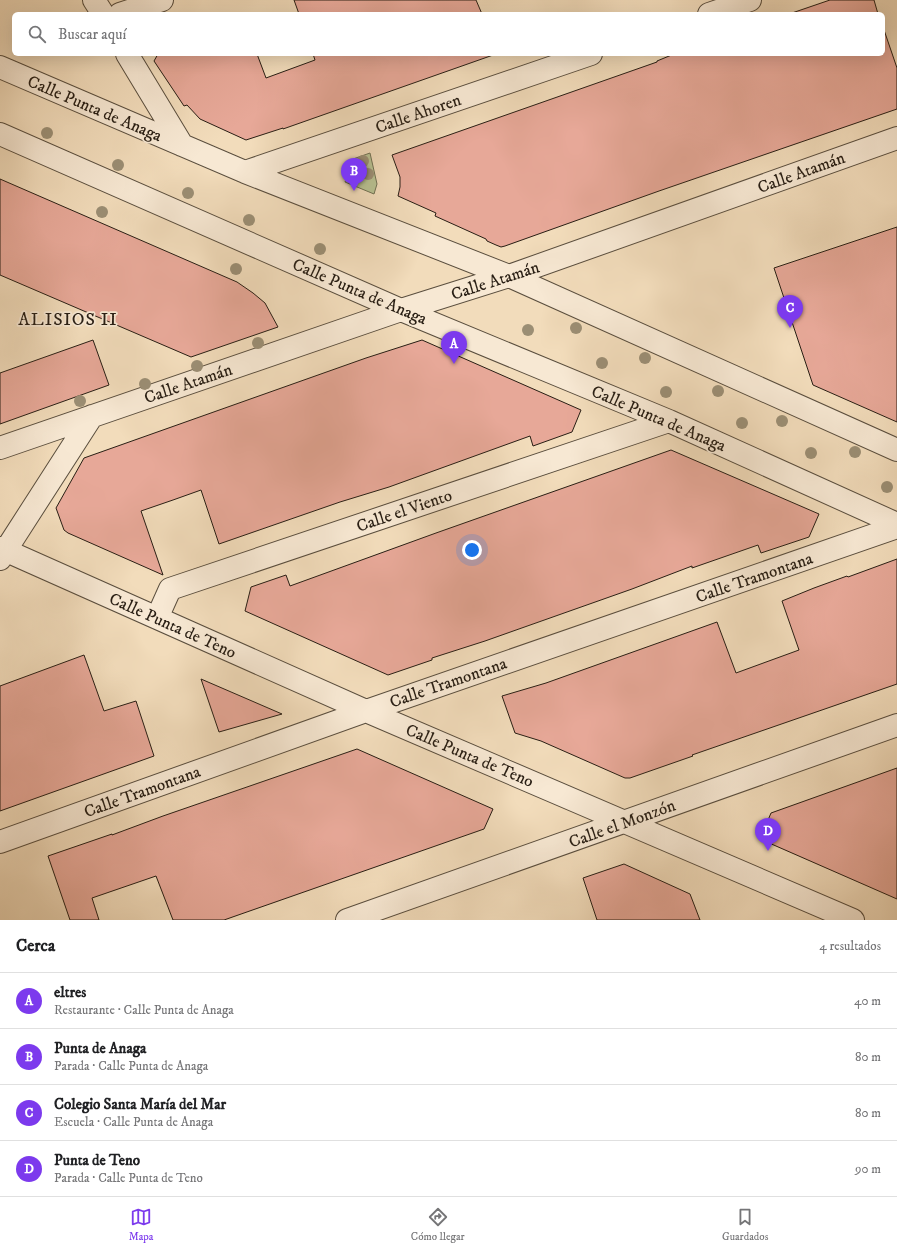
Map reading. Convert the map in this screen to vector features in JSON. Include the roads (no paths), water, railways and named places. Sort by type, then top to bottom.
[{"type":"street","points":[[94,0],[101,12]]},
{"type":"street","points":[[126,12],[162,0]]},
{"type":"street","points":[[715,12],[750,0]]},
{"type":"street","points":[[128,56],[182,145]]},
{"type":"street","name":"Calle Ahoren","points":[[245,172],[585,56]]},
{"type":"street","name":"Calle Punta de Anaga","points":[[0,67],[245,172],[509,276],[897,450]]},
{"type":"street","name":"Calle Punta de Anaga","points":[[0,134],[401,310],[669,421],[897,524]]},
{"type":"street","name":"Calle Atamán","points":[[0,448],[401,310],[509,276],[897,138]]},
{"type":"street","points":[[2,552],[92,416]]},
{"type":"street","name":"Calle el Viento","points":[[157,618],[170,589],[669,421]]},
{"type":"street","name":"Calle Tramontana","points":[[0,842],[366,710],[897,527]]},
{"type":"street","name":"Calle Punta de Teno","points":[[2,552],[853,920]]},
{"type":"street","name":"Calle el Monzón","points":[[347,920],[897,725]]},
{"type":"place","name":"Punta de Anaga","points":[[354,191]]},
{"type":"place","name":"Colegio Santa María del Mar","points":[[790,328]]},
{"type":"place","name":"eltres","points":[[454,364]]},
{"type":"place","name":"Punta de Teno","points":[[768,851]]},
{"type":"district","name":"ALISIOS II","points":[[68,319]]}]
